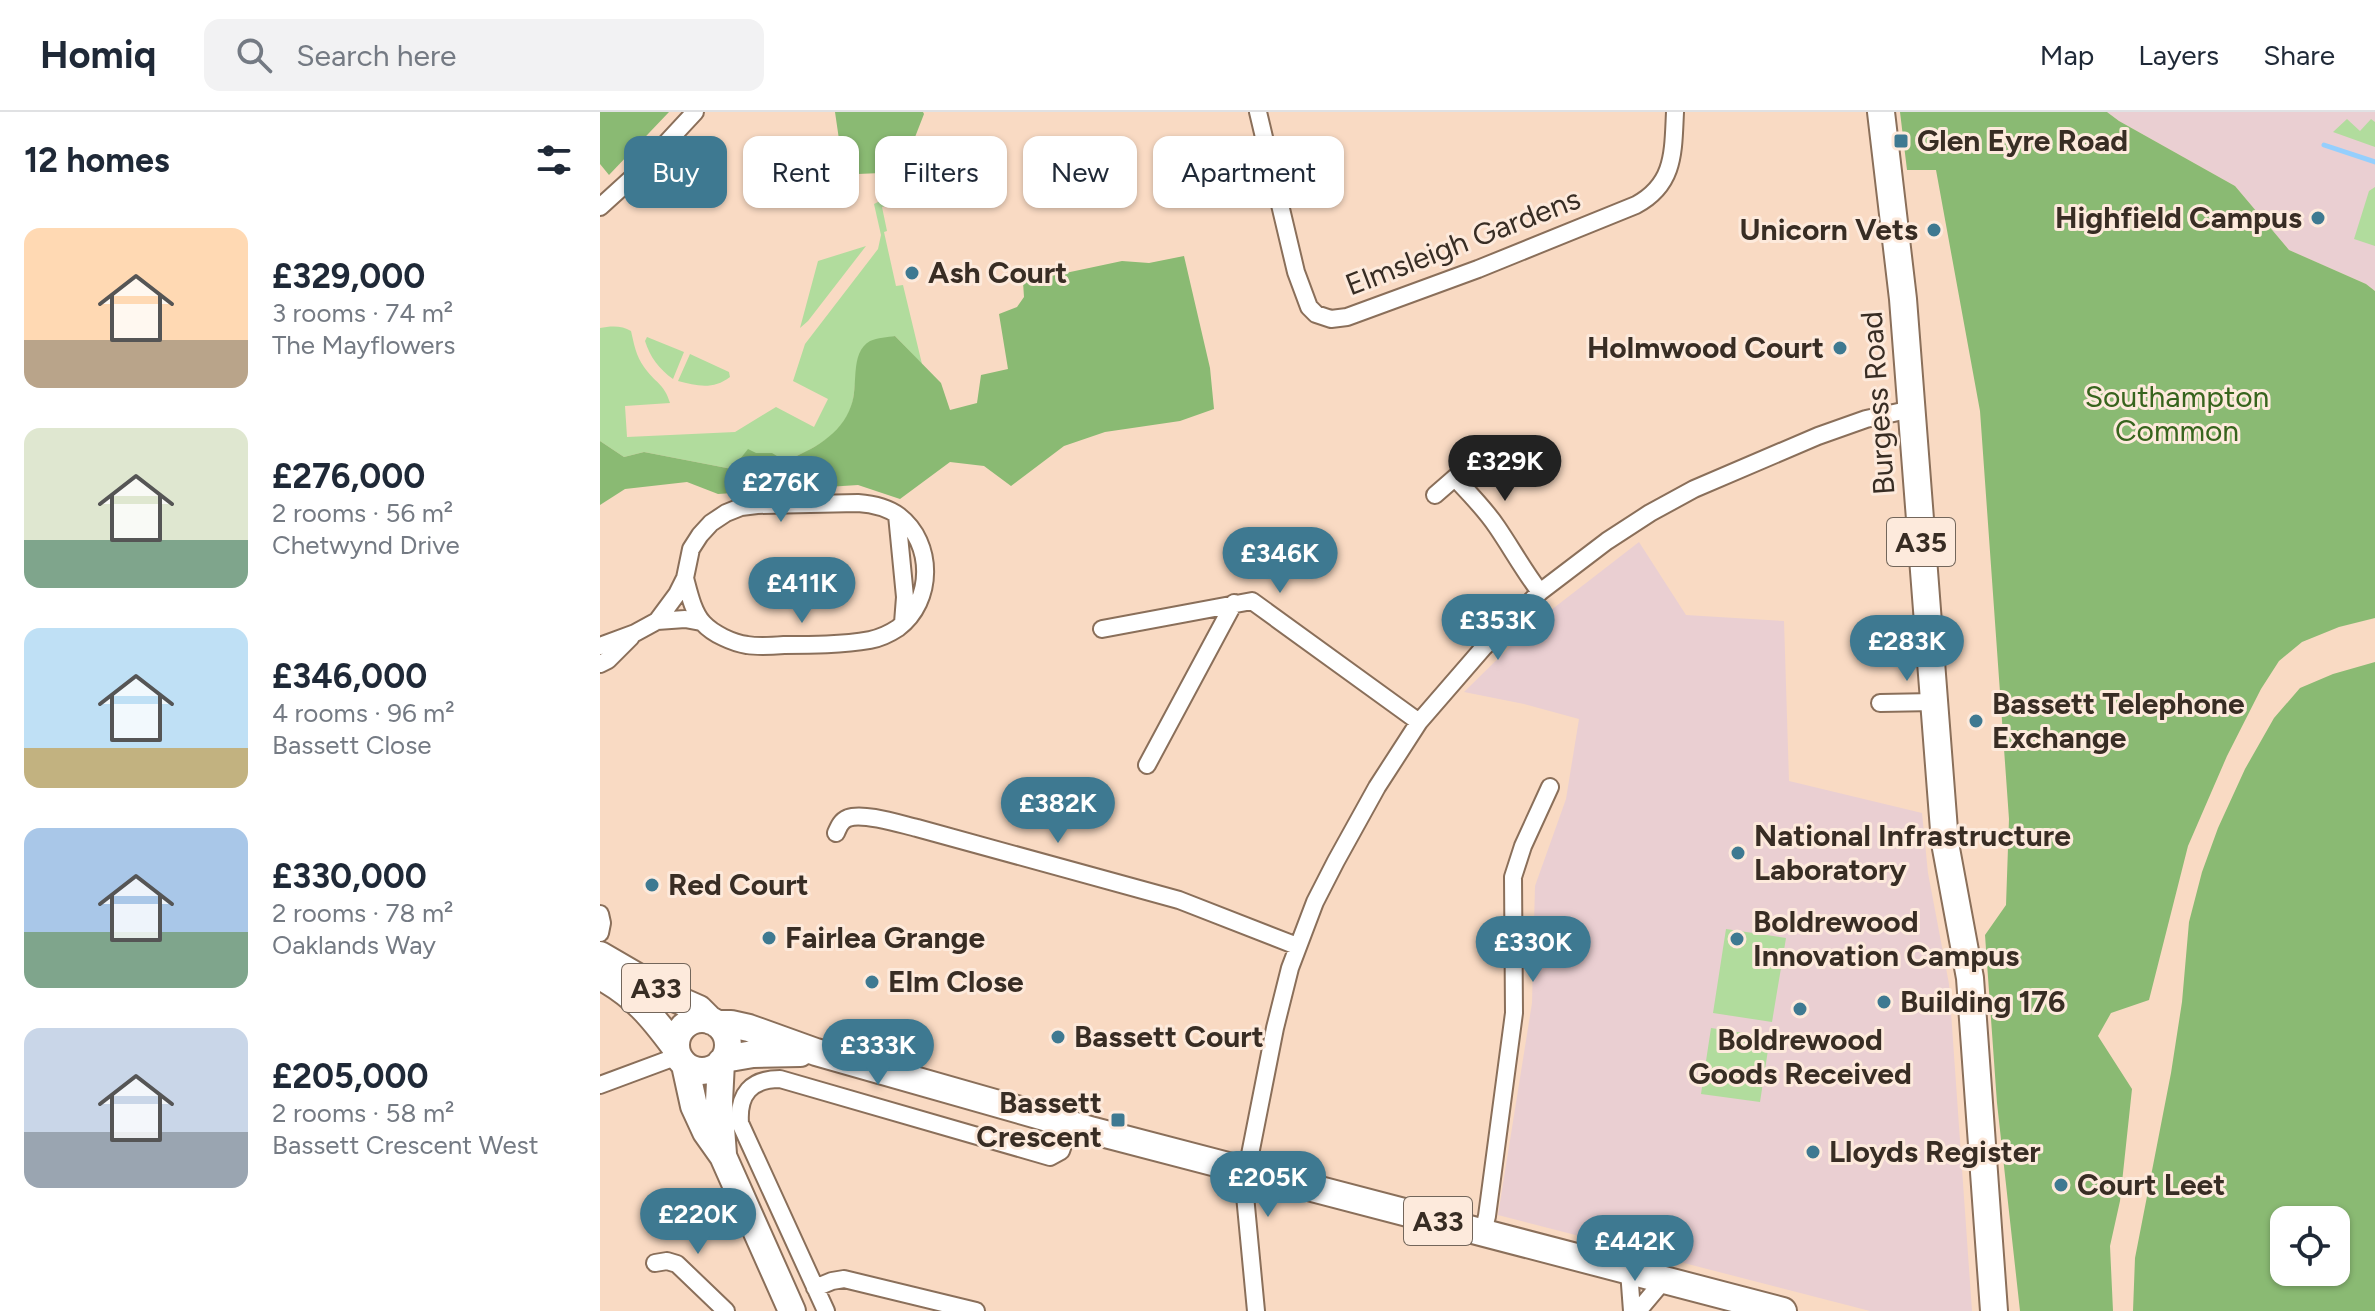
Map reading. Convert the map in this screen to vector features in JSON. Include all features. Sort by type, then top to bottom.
[{"type":"main road","name":"Burgess Road","points":[[1881,112],[1897,236],[1945,843],[1970,978],[1994,1311]]},
{"type":"main road","name":"A33","points":[[600,955],[699,1009],[714,1022],[749,1028],[816,1052],[1070,1125],[1783,1311]]},
{"type":"main road","name":"A33","points":[[600,976],[633,997],[648,1011],[679,1056]]},
{"type":"main road","points":[[723,1156],[719,1102],[728,1044],[723,1029],[703,1019],[689,1022],[678,1033],[679,1056],[694,1106],[706,1132],[723,1156],[792,1311]]},
{"type":"main road","name":"A33","points":[[723,1061],[753,1054],[816,1052]]},
{"type":"main road","points":[[679,1056],[692,1069],[708,1071],[723,1061]]},
{"type":"street","points":[[600,207],[643,168],[695,112]]},
{"type":"street","name":"Elmsleigh Gardens","points":[[1258,112],[1296,272],[1309,307],[1316,314],[1331,319],[1347,317],[1478,269],[1651,197],[1663,184],[1670,167],[1675,112]]},
{"type":"street","points":[[1256,1311],[1244,1185],[1275,1028],[1297,946],[1315,902],[1349,836],[1419,722],[1484,647],[1540,592],[1607,541],[1694,489],[1818,436],[1866,419],[1912,409]]},
{"type":"street","points":[[1435,495],[1461,473],[1521,568],[1540,592]]},
{"type":"street","points":[[600,646],[657,621],[685,619],[701,622],[725,637],[751,646],[866,641],[880,637],[903,623],[918,603],[925,584],[926,565],[922,547],[897,515],[871,504],[741,507],[711,523],[700,535],[691,549],[685,578],[677,594],[657,621]]},
{"type":"street","points":[[897,515],[905,597],[903,623]]},
{"type":"street","points":[[685,578],[701,622]]},
{"type":"street","points":[[1102,629],[1234,603],[1258,603],[1419,722]]},
{"type":"street","points":[[1147,765],[1234,603]]},
{"type":"street","points":[[600,664],[635,633]]},
{"type":"street","points":[[1880,703],[1935,702]]},
{"type":"street","points":[[1483,1232],[1514,1013],[1513,877],[1523,846],[1550,787]]},
{"type":"street","points":[[836,833],[841,822],[850,816],[917,828],[1179,900],[1297,946]]},
{"type":"street","points":[[600,914],[600,933]]},
{"type":"street","points":[[600,1085],[679,1056]]},
{"type":"street","points":[[826,1311],[740,1123],[739,1111],[747,1091],[756,1083],[780,1079],[1050,1157],[1061,1151],[1070,1125]]},
{"type":"street","points":[[655,1263],[667,1261],[677,1264],[724,1309]]},
{"type":"street","points":[[1629,1271],[1632,1311]]},
{"type":"street","points":[[815,1288],[844,1279],[976,1311]]},
{"type":"street","points":[[1638,1311],[1664,1280]]},
{"type":"shaded area","name":"Highfield Campus","points":[[2107,112],[2375,112],[2375,291],[2366,284],[2289,250],[2235,186]]},
{"type":"shaded area","name":"Boldrewood Innovation Campus","points":[[1639,542],[1686,615],[1784,621],[1789,781],[1922,813],[1928,873],[1949,984],[1972,1311],[1870,1311],[1498,1215],[1532,1003],[1535,886],[1566,799],[1579,719],[1464,692],[1533,624]]},
{"type":"green space","points":[[600,112],[669,112],[646,136],[624,136],[624,159],[609,175],[600,164]]},
{"type":"green space","points":[[835,112],[924,114],[915,136],[875,136],[875,173],[859,174],[859,136],[838,136]]},
{"type":"green space","name":"Southampton Common","points":[[1900,112],[2107,112],[2235,186],[2289,250],[2366,284],[2375,291],[2375,618],[2339,627],[2302,642],[2279,661],[2227,756],[2188,846],[2149,1000],[2111,1013],[2098,1036],[2132,1089],[2120,1201],[2110,1246],[2113,1311],[2020,1311],[1997,1103],[1985,935],[2006,905],[2009,819],[1980,411],[1936,170],[1907,170]]},
{"type":"green space","points":[[2347,119],[2360,131],[2371,119],[2375,122],[2375,147],[2333,132]]},
{"type":"green space","points":[[2375,187],[2375,246],[2354,239],[2369,191]]},
{"type":"green space","points":[[874,204],[875,208],[882,208],[887,231],[884,232],[896,286],[903,285],[922,364],[895,336],[861,351],[853,400],[843,422],[817,446],[785,461],[770,454],[757,454],[732,469],[644,452],[624,457],[600,441],[600,328],[612,326],[631,331],[641,363],[662,387],[670,403],[625,406],[627,437],[735,432],[776,407],[814,427],[828,399],[793,381],[805,344],[878,249],[881,235]]},
{"type":"green space","points":[[866,246],[808,321],[800,328],[818,261]]},
{"type":"green space","points":[[1184,256],[1210,368],[1214,409],[1180,421],[1105,432],[1064,446],[1011,486],[984,466],[950,462],[900,499],[858,485],[718,494],[687,482],[625,489],[600,505],[600,441],[624,457],[644,452],[732,469],[748,449],[756,453],[772,453],[785,461],[833,433],[851,406],[857,362],[863,346],[873,340],[895,336],[941,383],[950,410],[977,403],[981,375],[1008,369],[999,314],[1017,307],[1024,297],[1023,282],[1122,261],[1149,263]]},
{"type":"green space","points":[[647,337],[684,352],[673,379],[652,357],[645,341]]},
{"type":"green space","points":[[690,354],[729,372],[730,377],[711,385],[678,381]]},
{"type":"green space","points":[[2375,662],[2375,1311],[2133,1311],[2135,1258],[2171,1073],[2182,1002],[2189,922],[2202,872],[2245,769],[2274,718],[2300,688],[2333,674]]},
{"type":"green space","points":[[1726,929],[1786,938],[1772,1022],[1713,1013]]},
{"type":"green space","points":[[1711,1028],[1770,1037],[1760,1102],[1701,1094]]},
{"type":"waterway","points":[[2324,145],[2375,162]]},
{"type":"place","name":"Glen Eyre Road","points":[[1901,141]]},
{"type":"place","name":"Highfield Campus","points":[[2318,218]]},
{"type":"place","name":"Unicorn Vets","points":[[1934,230]]},
{"type":"place","name":"Ash Court","points":[[912,273]]},
{"type":"place","name":"Holmwood Court","points":[[1840,348]]},
{"type":"place","name":"Bassett Telephone Exchange","points":[[1976,721]]},
{"type":"place","name":"National Infrastructure Laboratory","points":[[1738,853]]},
{"type":"place","name":"Red Court","points":[[652,885]]},
{"type":"place","name":"Fairlea Grange","points":[[769,938]]},
{"type":"place","name":"Boldrewood Innovation Campus","points":[[1737,939]]},
{"type":"place","name":"Elm Close","points":[[872,982]]},
{"type":"place","name":"Building 176","points":[[1884,1002]]},
{"type":"place","name":"Boldrewood Goods Received","points":[[1800,1009]]},
{"type":"place","name":"Bassett Court","points":[[1058,1037]]},
{"type":"place","name":"Bassett Crescent","points":[[1118,1120]]},
{"type":"place","name":"Lloyds Register","points":[[1813,1152]]},
{"type":"place","name":"Court Leet","points":[[2061,1185]]}]
